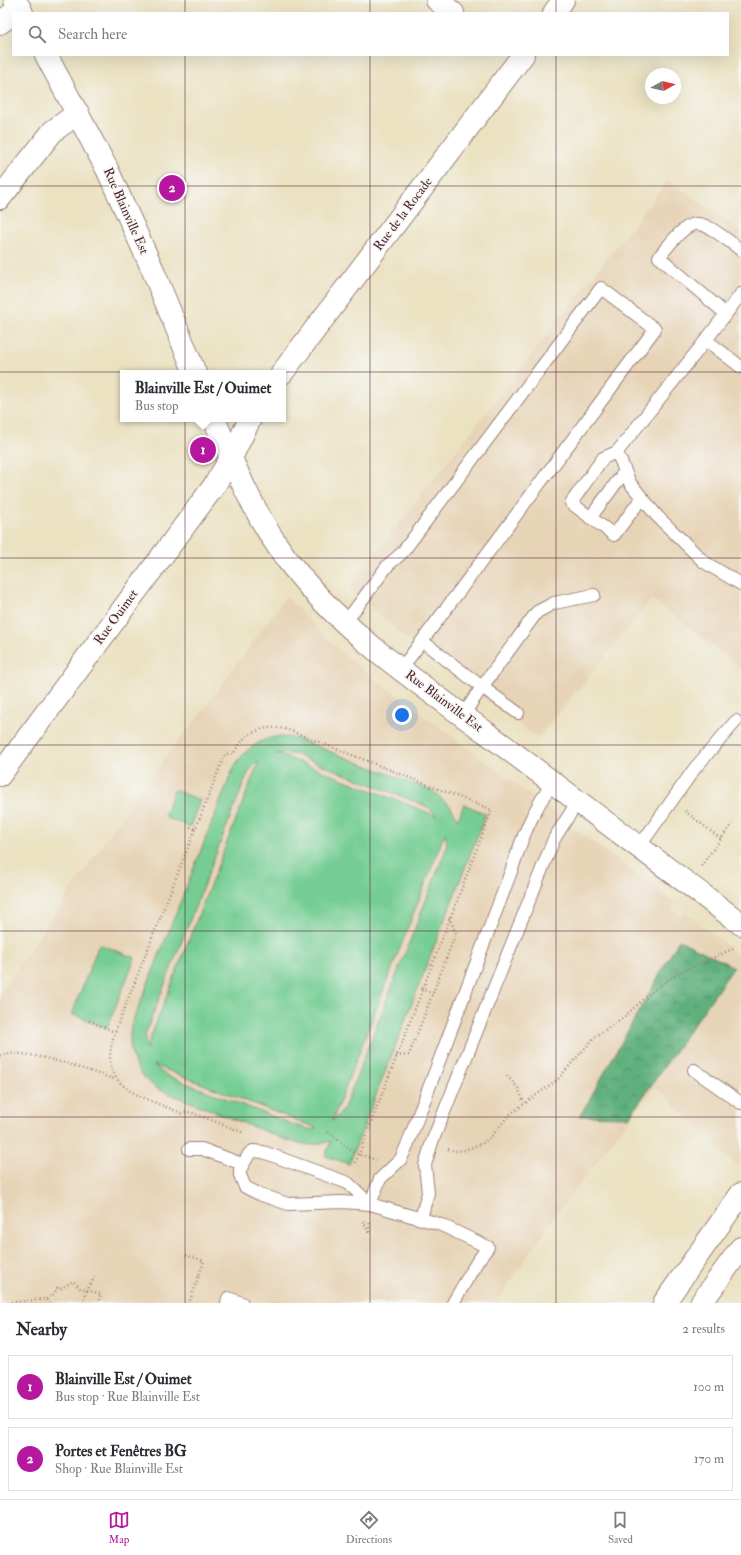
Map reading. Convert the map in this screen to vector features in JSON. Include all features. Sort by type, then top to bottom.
[{"type":"street","points":[[437,0],[453,12]]},
{"type":"street","points":[[555,12],[564,0]]},
{"type":"street","points":[[0,24],[12,13]]},
{"type":"street","name":"Rue Blainville Est","points":[[47,56],[107,169],[134,228],[194,370]]},
{"type":"street","name":"Rue de la Rocade","points":[[284,370],[515,58]]},
{"type":"street","points":[[0,198],[53,131],[78,113]]},
{"type":"street","name":"Rue Blainville Est","points":[[215,422],[241,483],[262,522],[299,575],[345,623],[401,669],[741,924]]},
{"type":"street","points":[[231,458],[249,422]]},
{"type":"street","name":"Rue Ouimet","points":[[0,775],[214,486],[231,458]]},
{"type":"street","points":[[664,1303],[741,1194]]},
{"type":"street","points":[[701,1303],[741,1248]]},
{"type":"lane","points":[[726,314],[659,257],[679,232],[692,224],[701,224],[710,227],[741,250]]},
{"type":"lane","points":[[345,623],[388,564],[402,553],[601,288],[655,329],[401,669]]},
{"type":"lane","points":[[642,498],[614,535],[571,503],[603,458],[616,452],[741,294]]},
{"type":"lane","points":[[706,340],[741,367]]},
{"type":"lane","points":[[616,452],[630,483],[657,516],[704,562],[741,584]]},
{"type":"lane","points":[[590,518],[625,471]]},
{"type":"lane","points":[[463,715],[537,612],[554,603],[594,594]]},
{"type":"lane","points":[[422,641],[518,713]]},
{"type":"lane","points":[[638,846],[695,768],[736,721]]},
{"type":"lane","points":[[370,1204],[380,1179],[401,1158],[408,1143],[512,869],[520,843],[538,804],[553,783]]},
{"type":"lane","points":[[420,1218],[428,1193],[425,1165],[432,1142],[554,839],[578,801]]},
{"type":"lane","points":[[694,1070],[741,1103]]},
{"type":"lane","points":[[189,1149],[202,1149],[242,1164]]},
{"type":"lane","points":[[370,1204],[348,1183],[263,1152],[253,1151],[242,1164],[240,1175],[245,1187],[283,1203],[302,1205],[334,1202],[370,1204],[439,1224],[488,1247],[453,1303]]},
{"type":"lane","points":[[227,1303],[228,1298],[242,1303]]},
{"type":"path","points":[[242,1132],[190,1112],[181,1113],[125,1089],[115,1079],[110,1067],[110,1054],[115,1032],[224,754],[234,753],[242,739],[254,731],[268,727],[286,729],[492,810],[449,917],[355,1164]]},
{"type":"path","points":[[697,820],[721,839]]},
{"type":"path","points":[[700,866],[732,824]]},
{"type":"path","points":[[190,827],[195,829]]},
{"type":"path","points":[[396,1056],[409,1055],[433,994],[456,933],[449,917]]},
{"type":"path","points":[[455,1151],[465,1150],[487,1140],[499,1129],[509,1115],[557,1080],[594,1038],[625,1016],[656,988],[682,972],[735,948]]},
{"type":"path","points":[[422,989],[433,994]]},
{"type":"path","points":[[89,1021],[115,1032]]},
{"type":"path","points":[[0,1056],[16,1052],[45,1058],[115,1079]]},
{"type":"path","points":[[506,1076],[518,1088],[524,1103]]},
{"type":"path","points":[[328,1132],[353,1152],[378,1161]]},
{"type":"path","points":[[186,1254],[204,1261],[189,1303]]},
{"type":"path","points":[[82,1303],[87,1290],[96,1275]]},
{"type":"path","points":[[2,1302],[46,1298],[54,1294],[57,1288],[60,1289],[73,1280],[80,1288],[101,1294],[98,1303]]},
{"type":"path","points":[[46,1298],[49,1303]]},
{"type":"shaded area","points":[[668,180],[741,231],[741,668],[652,599],[538,738],[428,658],[349,588]]},
{"type":"shaded area","points":[[286,596],[323,635],[359,667],[675,903],[671,909],[681,917],[685,912],[741,957],[741,1160],[737,1166],[655,1086],[557,1213],[496,1303],[0,1303],[0,993],[146,782],[201,713]]},
{"type":"green space","points":[[274,737],[287,737],[298,739],[432,791],[450,806],[458,819],[464,804],[486,814],[349,1164],[325,1156],[331,1141],[310,1145],[289,1141],[160,1090],[139,1071],[130,1045],[131,1026],[234,767],[246,752],[256,744]],"holes":[[[276,753],[294,754],[421,804],[429,808],[437,816]],[[259,761],[146,1049],[145,1035],[246,777]],[[445,833],[447,843],[445,852],[345,1106],[341,1113],[332,1121]],[[154,1065],[316,1128],[312,1130],[297,1126],[164,1074]]]},
{"type":"green space","points":[[174,790],[200,800],[190,827],[164,817]]},
{"type":"green space","points":[[679,940],[734,967],[629,1117],[580,1116]]},
{"type":"green space","points":[[99,944],[135,958],[107,1028],[72,1014]]},
{"type":"place","name":"Portes et Fenêtres BG","points":[[172,188]]},
{"type":"place","name":"Blainville Est / Ouimet","points":[[203,450]]}]
